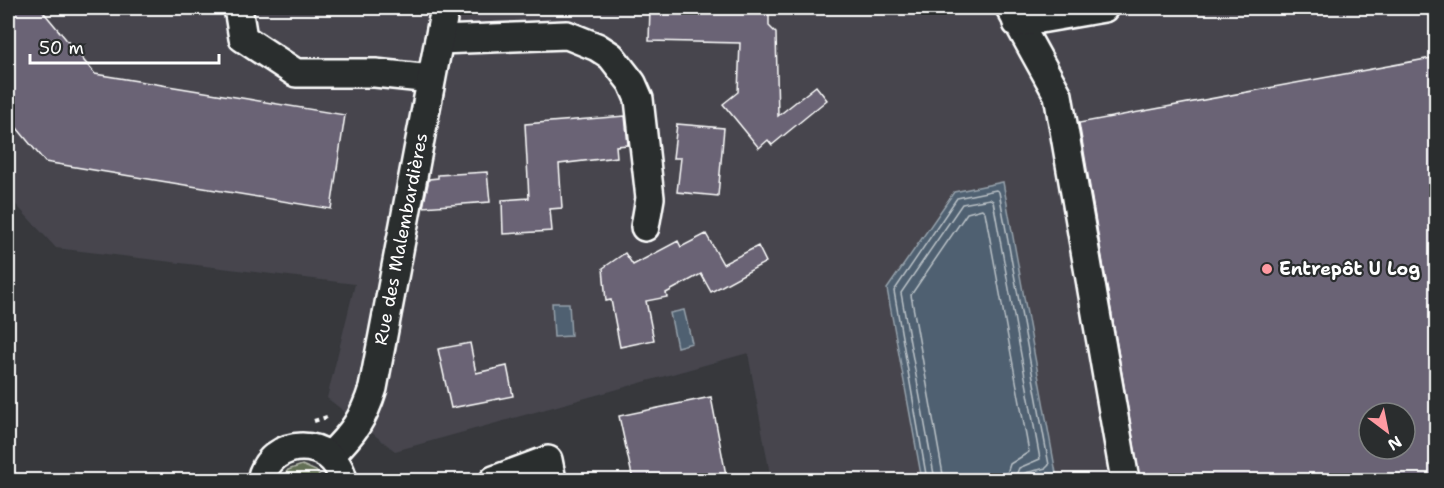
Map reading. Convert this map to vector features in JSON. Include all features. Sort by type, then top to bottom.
[{"type":"street","points":[[238,8],[243,38],[296,73],[375,73],[431,79]]},
{"type":"street","name":"Rue des Malembardières","points":[[330,456],[355,431],[365,413],[373,388],[445,8]]},
{"type":"street","points":[[1104,8],[1014,15],[1058,95],[1125,480]]},
{"type":"street","points":[[439,40],[567,35],[590,43],[611,56],[632,83],[639,99],[650,198],[645,227]]},
{"type":"street","points":[[261,480],[266,465],[275,455],[286,449],[312,447],[330,456],[338,466],[343,480]]},
{"type":"street","points":[[494,480],[548,460],[552,480]]},
{"type":"shaded area","points":[[8,8],[1436,8],[1436,480],[771,480],[748,353],[395,451],[327,398],[355,284],[56,248],[8,196]]},
{"type":"green space","points":[[302,465],[316,471],[323,480],[280,480],[288,470]]},
{"type":"water","points":[[1003,182],[1056,473],[1013,480],[922,480],[887,289],[954,192]]},
{"type":"water","points":[[552,303],[569,303],[571,336],[554,337]]},
{"type":"water","points":[[684,310],[692,343],[677,347],[670,313]]},
{"type":"building","points":[[8,8],[40,8],[95,74],[345,115],[331,209],[45,162],[8,117]]},
{"type":"building","points":[[650,8],[769,8],[769,26],[776,33],[778,116],[816,86],[827,100],[772,145],[768,140],[759,148],[723,104],[738,92],[740,43],[649,41]]},
{"type":"building","name":"Entrepôt U Log","points":[[1437,57],[1437,480],[1140,480],[1079,123]]},
{"type":"building","points":[[625,116],[628,145],[616,146],[617,157],[559,164],[562,208],[550,209],[552,231],[503,234],[502,200],[529,198],[525,124]]},
{"type":"building","points":[[677,124],[724,128],[718,196],[677,192],[681,158],[673,158]]},
{"type":"building","points":[[487,172],[490,202],[423,207],[429,179],[438,178],[438,175]]},
{"type":"building","points":[[706,234],[723,264],[758,246],[766,262],[711,292],[701,274],[666,293],[667,297],[646,301],[654,340],[620,347],[611,300],[606,301],[603,268],[625,253],[633,265],[678,241],[681,247]]},
{"type":"building","points":[[470,343],[476,373],[507,366],[513,396],[451,408],[438,349]]},
{"type":"building","points":[[711,397],[727,480],[633,480],[619,416]]},
{"type":"place","name":"Entrepôt U Log","points":[[1267,269]]}]
